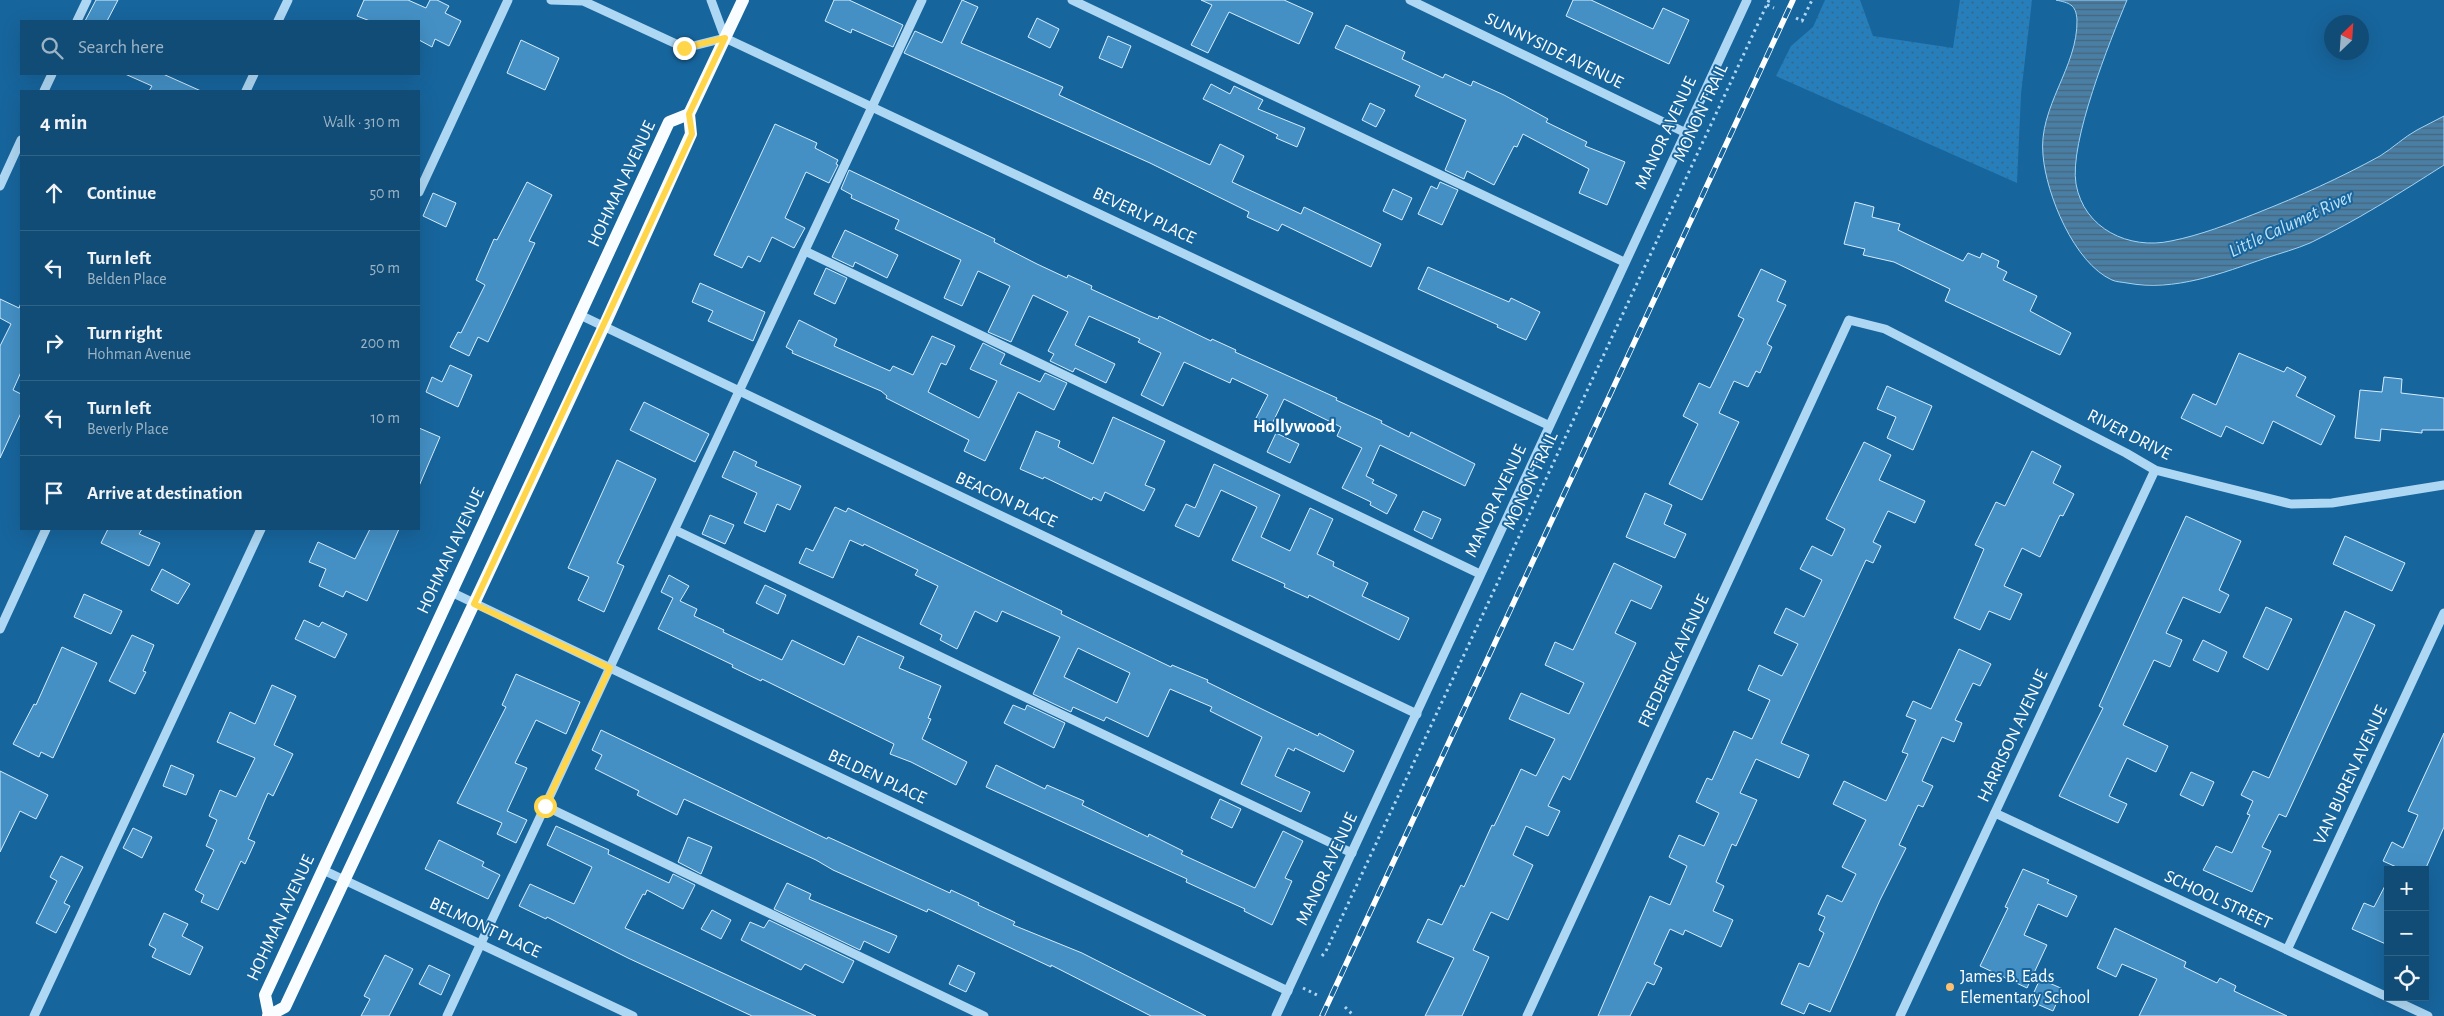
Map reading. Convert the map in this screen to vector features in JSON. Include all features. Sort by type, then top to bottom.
[{"type":"main road","name":"HOHMAN AVENUE","points":[[689,114],[669,122],[265,995],[269,1015],[285,1007],[604,326],[692,134],[689,114],[743,0]]},
{"type":"street","points":[[77,20],[87,0]]},
{"type":"street","points":[[278,20],[288,0]]},
{"type":"street","points":[[420,190],[508,0]]},
{"type":"street","points":[[550,0],[583,0],[684,48],[725,38],[711,0]]},
{"type":"street","points":[[447,1016],[922,0]]},
{"type":"street","points":[[1072,0],[1624,262]]},
{"type":"street","name":"SUNNYSIDE AVENUE","points":[[1410,0],[1684,132]]},
{"type":"street","name":"MANOR AVENUE","points":[[1276,1016],[1417,714],[1548,425],[1747,0]]},
{"type":"street","name":"BEVERLY PLACE","points":[[725,38],[1548,425]]},
{"type":"street","points":[[44,90],[52,75]]},
{"type":"street","points":[[246,90],[254,75]]},
{"type":"street","points":[[0,186],[20,142]]},
{"type":"street","points":[[805,251],[1480,574]]},
{"type":"street","name":"BEACON PLACE","points":[[580,315],[1417,714]]},
{"type":"street","name":"RIVER DRIVE","points":[[1849,320],[1885,329],[2126,453],[2155,470],[2292,504],[2332,503],[2444,485]]},
{"type":"street","name":"FREDERICK AVENUE","points":[[1528,1016],[1849,320]]},
{"type":"street","name":"HARRISON AVENUE","points":[[1900,1016],[2155,470]]},
{"type":"street","points":[[0,629],[46,530]]},
{"type":"street","points":[[34,1016],[261,530]]},
{"type":"street","points":[[675,530],[1352,853]]},
{"type":"street","name":"BELDEN PLACE","points":[[451,592],[1288,991]]},
{"type":"street","name":"VAN BUREN AVENUE","points":[[2287,950],[2444,613]]},
{"type":"street","points":[[545,806],[984,1016]]},
{"type":"street","name":"SCHOOL STREET","points":[[1995,813],[2428,1016]]},
{"type":"street","name":"BELMONT PLACE","points":[[323,870],[633,1016]]},
{"type":"path","name":"MONON TRAIL","points":[[1320,958],[1326,951],[1769,0]]},
{"type":"path","points":[[1796,18],[1802,21],[1812,0]]},
{"type":"path","points":[[1767,5],[1774,8]]},
{"type":"path","points":[[1300,986],[1319,996]]},
{"type":"path","points":[[1345,1008],[1354,1016]]},
{"type":"shaded area","points":[[1825,0],[1860,0],[1873,36],[1953,48],[1960,0],[2032,0],[2021,94],[2017,183],[1776,76],[1791,46],[1813,27]]},
{"type":"water","name":"Little Calumet River","points":[[2056,0],[2127,0],[2092,92],[2075,166],[2076,184],[2088,213],[2098,224],[2111,233],[2125,239],[2155,243],[2182,239],[2273,207],[2350,172],[2380,156],[2412,133],[2444,116],[2444,165],[2361,216],[2310,243],[2294,249],[2198,280],[2163,285],[2145,285],[2112,280],[2098,271],[2074,243],[2056,207],[2045,171],[2043,137],[2046,120],[2076,37],[2077,20],[2073,7],[2065,2]]},
{"type":"building","points":[[96,0],[118,0],[108,20],[86,20]]},
{"type":"building","points":[[364,0],[408,0],[426,8],[430,0],[437,0],[449,6],[445,13],[461,21],[449,46],[435,39],[432,47],[420,41],[420,20],[367,20],[357,16]]},
{"type":"building","points":[[834,0],[849,0],[903,25],[893,47],[852,29],[851,33],[825,21]]},
{"type":"building","points":[[962,0],[978,7],[961,43],[1063,87],[1059,95],[1210,165],[1220,144],[1244,156],[1232,182],[1301,214],[1304,207],[1381,244],[1371,267],[1282,224],[1278,231],[1247,217],[1249,212],[1150,163],[904,53],[915,31],[942,43]]},
{"type":"building","points":[[1201,0],[1284,0],[1313,13],[1299,44],[1229,12],[1208,53],[1191,45],[1212,5]]},
{"type":"building","points":[[1573,0],[1591,0],[1653,29],[1663,8],[1689,20],[1669,64],[1566,16]]},
{"type":"building","points":[[1037,18],[1059,29],[1050,48],[1028,37]]},
{"type":"building","points":[[1346,25],[1405,52],[1402,59],[1443,78],[1445,74],[1471,86],[1473,81],[1504,95],[1548,119],[1546,122],[1587,142],[1585,146],[1625,162],[1607,205],[1579,193],[1589,169],[1523,134],[1517,147],[1514,146],[1494,185],[1467,171],[1464,179],[1445,170],[1466,120],[1415,96],[1420,86],[1335,48]]},
{"type":"building","points":[[1108,36],[1131,46],[1122,68],[1099,58]]},
{"type":"building","points":[[521,40],[559,58],[545,90],[507,73]]},
{"type":"building","points":[[127,75],[165,75],[199,90],[150,90],[152,86]]},
{"type":"building","points":[[1211,84],[1230,94],[1234,86],[1263,100],[1258,109],[1305,128],[1297,147],[1276,138],[1278,135],[1203,99]]},
{"type":"building","points":[[1370,103],[1385,110],[1376,127],[1362,120]]},
{"type":"building","points":[[775,124],[817,143],[815,148],[838,160],[836,164],[838,165],[829,183],[806,172],[785,218],[805,228],[794,248],[772,237],[760,262],[748,256],[742,268],[714,255]]},
{"type":"building","points":[[849,170],[995,239],[994,242],[1037,264],[1067,278],[1068,275],[1092,286],[1091,289],[1150,316],[1158,319],[1159,316],[1211,341],[1212,339],[1236,350],[1235,352],[1337,398],[1336,400],[1382,421],[1381,423],[1409,437],[1411,432],[1475,464],[1465,486],[1380,445],[1366,476],[1374,480],[1372,483],[1397,495],[1387,514],[1370,505],[1371,502],[1342,488],[1362,448],[1337,436],[1341,427],[1284,399],[1270,428],[1255,420],[1268,395],[1232,378],[1230,383],[1184,362],[1163,406],[1141,395],[1161,353],[1138,342],[1140,339],[1089,316],[1075,345],[1115,364],[1106,383],[1075,368],[1073,372],[1050,361],[1054,354],[1048,351],[1068,312],[1033,295],[1011,342],[988,332],[1010,286],[978,271],[962,306],[944,298],[961,260],[895,229],[899,220],[851,198],[852,195],[841,189]]},
{"type":"building","points":[[527,182],[552,195],[529,241],[535,243],[488,342],[478,337],[469,356],[450,347],[458,332],[461,333],[485,285],[476,280],[494,239],[497,240]]},
{"type":"building","points":[[1440,182],[1458,190],[1442,225],[1418,214],[1431,186],[1437,189]]},
{"type":"building","points":[[1393,189],[1412,198],[1402,220],[1383,211]]},
{"type":"building","points":[[433,193],[456,203],[446,227],[423,216]]},
{"type":"building","points":[[1855,202],[1874,207],[1872,217],[1900,224],[1898,230],[1963,261],[1968,253],[1980,258],[1982,253],[1999,261],[1997,267],[2007,272],[2003,280],[2037,296],[2030,311],[2071,333],[2060,355],[1945,301],[1950,289],[1894,262],[1863,255],[1865,249],[1844,244]]},
{"type":"building","points":[[845,230],[898,255],[887,278],[855,262],[853,267],[832,257]]},
{"type":"building","points":[[1428,267],[1509,302],[1511,298],[1540,312],[1526,340],[1497,327],[1498,325],[1418,289]]},
{"type":"building","points":[[826,268],[847,278],[835,304],[814,294]]},
{"type":"building","points":[[1761,269],[1786,281],[1777,301],[1786,305],[1767,344],[1772,347],[1760,373],[1756,371],[1748,387],[1734,381],[1719,413],[1739,422],[1702,500],[1669,484],[1698,424],[1683,416],[1699,383],[1710,388],[1744,319],[1738,316]]},
{"type":"building","points":[[700,283],[765,312],[753,341],[708,321],[713,311],[692,302]]},
{"type":"building","points":[[0,299],[19,308],[20,306],[20,374],[13,390],[20,394],[20,415],[0,458],[0,346],[11,324],[0,318]]},
{"type":"building","points":[[799,320],[837,339],[834,346],[890,371],[893,366],[913,375],[932,336],[955,346],[946,365],[941,363],[928,392],[979,418],[997,381],[970,369],[983,343],[1005,354],[1000,364],[1040,382],[1045,373],[1067,383],[1054,410],[1018,392],[985,461],[964,451],[969,440],[886,398],[887,396],[881,391],[792,353],[793,351],[786,347]]},
{"type":"building","points":[[2239,353],[2284,372],[2287,367],[2306,377],[2296,396],[2335,416],[2321,445],[2273,421],[2263,444],[2226,426],[2221,437],[2181,418],[2193,394],[2216,405]]},
{"type":"building","points":[[450,365],[472,375],[458,407],[426,392],[432,377],[442,382]]},
{"type":"building","points":[[2384,377],[2402,379],[2401,393],[2444,398],[2444,430],[2422,430],[2422,433],[2381,429],[2380,441],[2355,438],[2360,390],[2382,392]]},
{"type":"building","points":[[1887,386],[1932,406],[1913,450],[1887,438],[1896,417],[1877,409]]},
{"type":"building","points":[[644,402],[709,434],[695,462],[630,430]]},
{"type":"building","points":[[1113,417],[1165,441],[1145,485],[1155,489],[1144,511],[1105,492],[1101,501],[1093,497],[1092,500],[1044,477],[1043,479],[1020,469],[1036,431],[1060,441],[1058,447],[1093,464]]},
{"type":"building","points":[[420,428],[440,437],[420,484]]},
{"type":"building","points":[[1276,433],[1299,444],[1290,463],[1267,452]]},
{"type":"building","points":[[1864,442],[1891,455],[1879,480],[1925,501],[1915,523],[1888,511],[1873,542],[1881,546],[1873,563],[1866,560],[1781,743],[1809,755],[1799,778],[1756,759],[1740,793],[1757,800],[1736,846],[1732,844],[1716,882],[1724,886],[1713,911],[1733,920],[1721,947],[1685,930],[1683,935],[1670,929],[1654,964],[1662,968],[1654,985],[1647,982],[1630,1016],[1598,1016],[1650,896],[1670,905],[1687,866],[1669,857],[1679,835],[1704,846],[1719,813],[1696,802],[1707,778],[1712,780],[1734,731],[1752,739],[1770,700],[1748,690],[1759,665],[1782,676],[1798,644],[1774,633],[1786,608],[1804,617],[1822,580],[1800,569],[1812,546],[1832,556],[1845,529],[1826,519]]},
{"type":"building","points":[[734,451],[757,462],[755,466],[801,486],[790,510],[777,504],[765,532],[744,523],[757,493],[722,477]]},
{"type":"building","points":[[2032,451],[2061,466],[2053,483],[2074,494],[2063,516],[2060,515],[2040,557],[2022,548],[2004,586],[2022,594],[2010,620],[1989,611],[1980,630],[1954,618],[1984,549],[1975,545],[1996,502],[2005,506]]},
{"type":"building","points":[[617,460],[656,479],[617,563],[624,566],[604,612],[578,600],[589,577],[568,568]]},
{"type":"building","points":[[1214,464],[1280,495],[1261,537],[1290,551],[1310,508],[1333,519],[1317,554],[1334,562],[1333,566],[1368,583],[1362,596],[1409,618],[1399,640],[1309,595],[1308,598],[1284,587],[1285,584],[1232,560],[1257,507],[1221,490],[1199,537],[1175,526],[1186,504],[1195,508]]},
{"type":"building","points":[[1645,493],[1672,505],[1664,524],[1686,534],[1675,558],[1626,537]]},
{"type":"building","points":[[835,507],[846,512],[848,508],[1062,611],[1061,614],[1171,667],[1172,665],[1208,680],[1207,682],[1270,713],[1318,736],[1319,733],[1354,751],[1344,772],[1295,748],[1294,751],[1288,748],[1275,776],[1310,792],[1301,812],[1241,784],[1262,737],[1210,711],[1212,707],[1170,689],[1148,737],[1106,717],[1104,721],[1073,707],[1071,712],[1033,694],[1060,637],[1002,611],[997,622],[975,611],[957,649],[940,640],[942,635],[920,624],[938,586],[915,575],[918,570],[864,544],[863,546],[850,540],[833,578],[799,563],[806,548],[813,551]],"holes":[[[1078,648],[1130,673],[1117,703],[1064,677]]]},
{"type":"building","points":[[1423,511],[1441,519],[1432,539],[1414,530]]},
{"type":"building","points":[[710,515],[734,525],[725,544],[702,534]]},
{"type":"building","points":[[2186,516],[2241,541],[2219,590],[2229,595],[2220,613],[2183,597],[2166,633],[2182,640],[2170,667],[2154,660],[2123,725],[2168,746],[2156,772],[2127,758],[2109,796],[2127,804],[2118,823],[2059,796],[2103,708],[2099,706]]},
{"type":"building","points":[[108,530],[141,530],[139,534],[160,543],[149,566],[101,543]]},
{"type":"building","points":[[370,530],[399,530],[367,601],[346,591],[343,597],[319,586],[326,569],[309,562],[318,542],[355,559]]},
{"type":"building","points":[[2345,536],[2405,563],[2392,591],[2333,564]]},
{"type":"building","points":[[1614,563],[1662,586],[1651,609],[1631,600],[1615,633],[1636,643],[1570,780],[1563,776],[1548,806],[1560,811],[1548,836],[1526,826],[1513,855],[1533,865],[1508,920],[1491,912],[1473,950],[1489,957],[1462,1016],[1425,1016],[1454,958],[1417,942],[1428,919],[1442,925],[1461,885],[1464,887],[1492,825],[1494,826],[1521,769],[1536,776],[1555,739],[1509,719],[1521,693],[1569,714],[1584,683],[1545,665],[1555,642],[1573,650]]},
{"type":"building","points":[[162,569],[190,584],[178,604],[151,590]]},
{"type":"building","points":[[669,575],[689,586],[680,601],[697,609],[694,616],[782,660],[792,640],[844,665],[858,636],[904,657],[899,668],[941,686],[928,718],[931,719],[922,739],[967,762],[956,785],[911,762],[890,754],[894,744],[762,679],[761,681],[732,667],[733,665],[658,629],[673,598],[661,592]]},
{"type":"building","points":[[765,585],[786,595],[778,614],[756,603]]},
{"type":"building","points":[[84,594],[122,611],[111,634],[74,617]]},
{"type":"building","points":[[2266,607],[2292,619],[2268,670],[2243,657]]},
{"type":"building","points":[[2345,611],[2375,625],[2286,817],[2279,814],[2262,847],[2271,851],[2252,892],[2203,870],[2216,846],[2232,853],[2250,815],[2247,814],[2253,801],[2241,795],[2253,771],[2269,778]]},
{"type":"building","points":[[304,620],[319,627],[322,622],[347,634],[335,658],[295,639]]},
{"type":"building","points":[[132,635],[154,645],[143,671],[146,672],[135,694],[109,681]]},
{"type":"building","points":[[2203,640],[2227,652],[2218,672],[2193,660]]},
{"type":"building","points":[[62,647],[97,663],[53,758],[41,752],[39,757],[13,744],[34,704],[36,705]]},
{"type":"building","points":[[1959,649],[1991,664],[1980,686],[1973,683],[1955,720],[1962,723],[1954,742],[1942,737],[1922,781],[1933,786],[1923,807],[1918,805],[1899,845],[1906,848],[1880,900],[1830,1012],[1809,1003],[1804,1014],[1781,1004],[1799,963],[1809,967],[1824,933],[1819,930],[1825,917],[1818,914],[1827,895],[1842,902],[1856,874],[1842,867],[1866,820],[1833,804],[1844,781],[1886,801],[1908,754],[1902,752],[1916,720],[1906,716],[1913,701],[1931,709]]},
{"type":"building","points":[[516,674],[580,702],[566,734],[536,720],[515,763],[527,768],[507,811],[527,820],[516,843],[497,834],[502,823],[457,803],[506,707],[502,705]]},
{"type":"building","points":[[272,685],[296,696],[274,745],[293,754],[273,796],[268,793],[248,839],[255,842],[245,864],[241,861],[218,910],[201,902],[204,895],[195,890],[214,850],[206,846],[217,820],[209,816],[220,790],[236,797],[255,758],[217,742],[230,712],[255,724]]},
{"type":"building","points":[[1013,705],[1025,710],[1027,705],[1065,723],[1054,748],[1004,723]]},
{"type":"building","points":[[601,730],[827,839],[828,837],[950,893],[951,890],[979,903],[978,905],[1015,922],[1013,925],[1082,953],[1206,1016],[1151,1016],[1051,965],[1051,967],[928,909],[927,912],[833,870],[816,860],[684,799],[677,815],[637,795],[639,791],[595,769],[602,755],[592,750]]},
{"type":"building","points":[[2444,733],[2444,827],[2427,866],[2394,866],[2383,861],[2392,842],[2403,848],[2418,815],[2408,811]]},
{"type":"building","points":[[171,765],[194,775],[186,795],[163,786]]},
{"type":"building","points":[[996,765],[1045,789],[1047,785],[1084,801],[1082,805],[1148,837],[1149,834],[1183,851],[1181,854],[1255,888],[1283,831],[1303,841],[1285,878],[1292,881],[1272,925],[1244,911],[1245,909],[1186,882],[1187,879],[986,787]]},
{"type":"building","points":[[0,771],[48,795],[36,819],[20,811],[0,852]]},
{"type":"building","points":[[2191,772],[2214,782],[2203,806],[2180,795]]},
{"type":"building","points":[[1220,799],[1241,809],[1232,828],[1211,818]]},
{"type":"building","points":[[556,826],[609,850],[608,854],[669,883],[673,874],[695,885],[683,909],[647,890],[625,928],[816,1016],[752,1016],[628,958],[547,917],[546,919],[519,906],[530,884],[574,904],[592,867],[547,845]]},
{"type":"building","points":[[133,828],[152,837],[142,858],[123,848]]},
{"type":"building","points":[[688,837],[712,847],[701,874],[678,862]]},
{"type":"building","points":[[439,840],[484,862],[482,866],[500,875],[488,899],[425,869]]},
{"type":"building","points":[[61,856],[83,867],[64,903],[70,906],[56,933],[36,923],[57,881],[50,877]]},
{"type":"building","points":[[2023,869],[2049,880],[2047,883],[2077,896],[2067,917],[2038,904],[2024,935],[2047,945],[2027,988],[1980,966],[2008,908],[2005,907]]},
{"type":"building","points":[[787,883],[811,894],[809,899],[897,936],[889,953],[864,941],[860,950],[774,909]]},
{"type":"building","points":[[2384,888],[2384,943],[2352,929],[2364,903],[2374,907]]},
{"type":"building","points":[[712,910],[731,920],[721,939],[701,929]]},
{"type":"building","points":[[164,913],[188,924],[182,936],[203,947],[190,975],[152,957],[156,949],[149,945]]},
{"type":"building","points":[[769,920],[854,961],[843,983],[805,964],[801,970],[741,940],[750,922],[764,928]]},
{"type":"building","points":[[2115,928],[2186,962],[2184,967],[2217,983],[2220,978],[2236,986],[2234,991],[2287,1016],[2139,1016],[2157,979],[2122,964],[2116,977],[2097,968]]},
{"type":"building","points":[[385,955],[413,969],[389,1016],[361,1016],[370,999],[364,996]]},
{"type":"building","points":[[429,965],[450,975],[441,995],[419,984]]},
{"type":"building","points":[[958,965],[975,973],[966,992],[949,984]]},
{"type":"building","points":[[2040,979],[2063,989],[2053,1011],[2030,1001]]},
{"type":"railway","points":[[1322,1016],[1793,0]]},
{"type":"place","name":"James B. Eads Elementary School","points":[[1950,987]]},
{"type":"district","name":"Hollywood","points":[[1294,426]]},
{"type":"route","points":[[545,806],[610,668],[474,604],[692,134],[689,114],[725,38],[684,48]]}]
